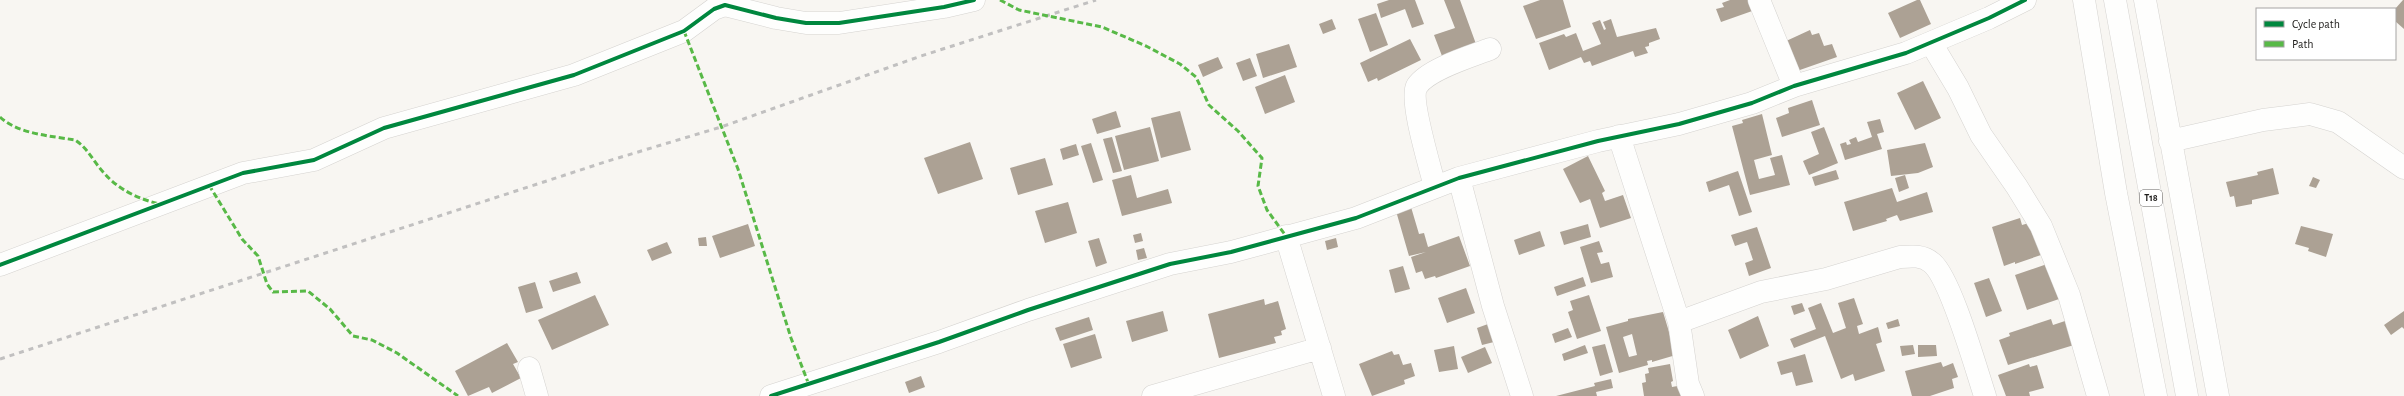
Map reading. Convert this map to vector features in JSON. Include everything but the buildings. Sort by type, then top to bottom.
[{"type":"street","points":[[0,265],[243,173],[314,160],[384,128],[574,75],[684,31],[714,9],[725,4],[776,18],[806,23],[839,22],[944,8],[974,0]]},
{"type":"street","points":[[1759,0],[1794,86]]},
{"type":"street","points":[[772,396],[939,342],[1143,272],[1170,264],[1231,252],[1356,218],[1459,178],[1619,136],[1679,124],[1752,103],[1794,86],[1906,53],[2025,0]]},
{"type":"street","points":[[2084,0],[2116,193],[2156,396]]},
{"type":"street","points":[[2145,0],[2218,396]]},
{"type":"street","name":"T18","points":[[2120,2],[2187,396]]},
{"type":"street","points":[[1931,43],[1958,88],[1981,135],[2017,187],[2041,226],[2069,295],[2098,396]]},
{"type":"street","points":[[1435,187],[1420,129],[1415,92],[1417,85],[1429,75],[1451,64],[1490,49]]},
{"type":"street","points":[[2170,142],[2263,120],[2310,114],[2338,122],[2404,168]]},
{"type":"street","points":[[1619,136],[1679,322],[1688,384],[1692,396]]},
{"type":"street","points":[[1459,178],[1493,306],[1520,395]]},
{"type":"street","points":[[1286,236],[1334,396]]},
{"type":"street","points":[[1679,322],[1761,292],[1789,285],[1826,279],[1900,258],[1912,256],[1924,258],[1932,263],[1939,272],[1950,296],[1985,396]]},
{"type":"street","points":[[1153,396],[1320,348]]},
{"type":"street","points":[[529,368],[537,396]]},
{"type":"railway","points":[[0,359],[608,161],[721,127],[921,56],[1096,0]]},
{"type":"marked path","points":[[1000,0],[1019,10],[1102,27],[1146,46],[1180,64],[1196,77],[1209,105],[1238,131],[1262,158],[1258,186],[1267,210],[1286,236]]},
{"type":"marked path","points":[[684,31],[738,169],[791,338],[809,385]]},
{"type":"marked path","points":[[0,117],[7,123],[25,131],[75,140],[84,147],[101,170],[117,185],[137,197],[159,204]]},
{"type":"marked path","points":[[209,185],[242,239],[258,256],[267,284],[273,292],[308,291],[330,309],[353,336],[372,340],[397,353],[458,396]]},
{"type":"cycle path","points":[[0,265],[243,173],[314,160],[384,128],[574,75],[684,31],[714,9],[725,5],[776,18],[806,23],[839,23],[944,7],[974,0]]},
{"type":"cycle path","points":[[771,396],[939,342],[1028,310],[1170,264],[1231,252],[1356,218],[1459,178],[1598,141],[1679,124],[1752,103],[1794,86],[1906,53],[1989,18],[2025,0]]}]
